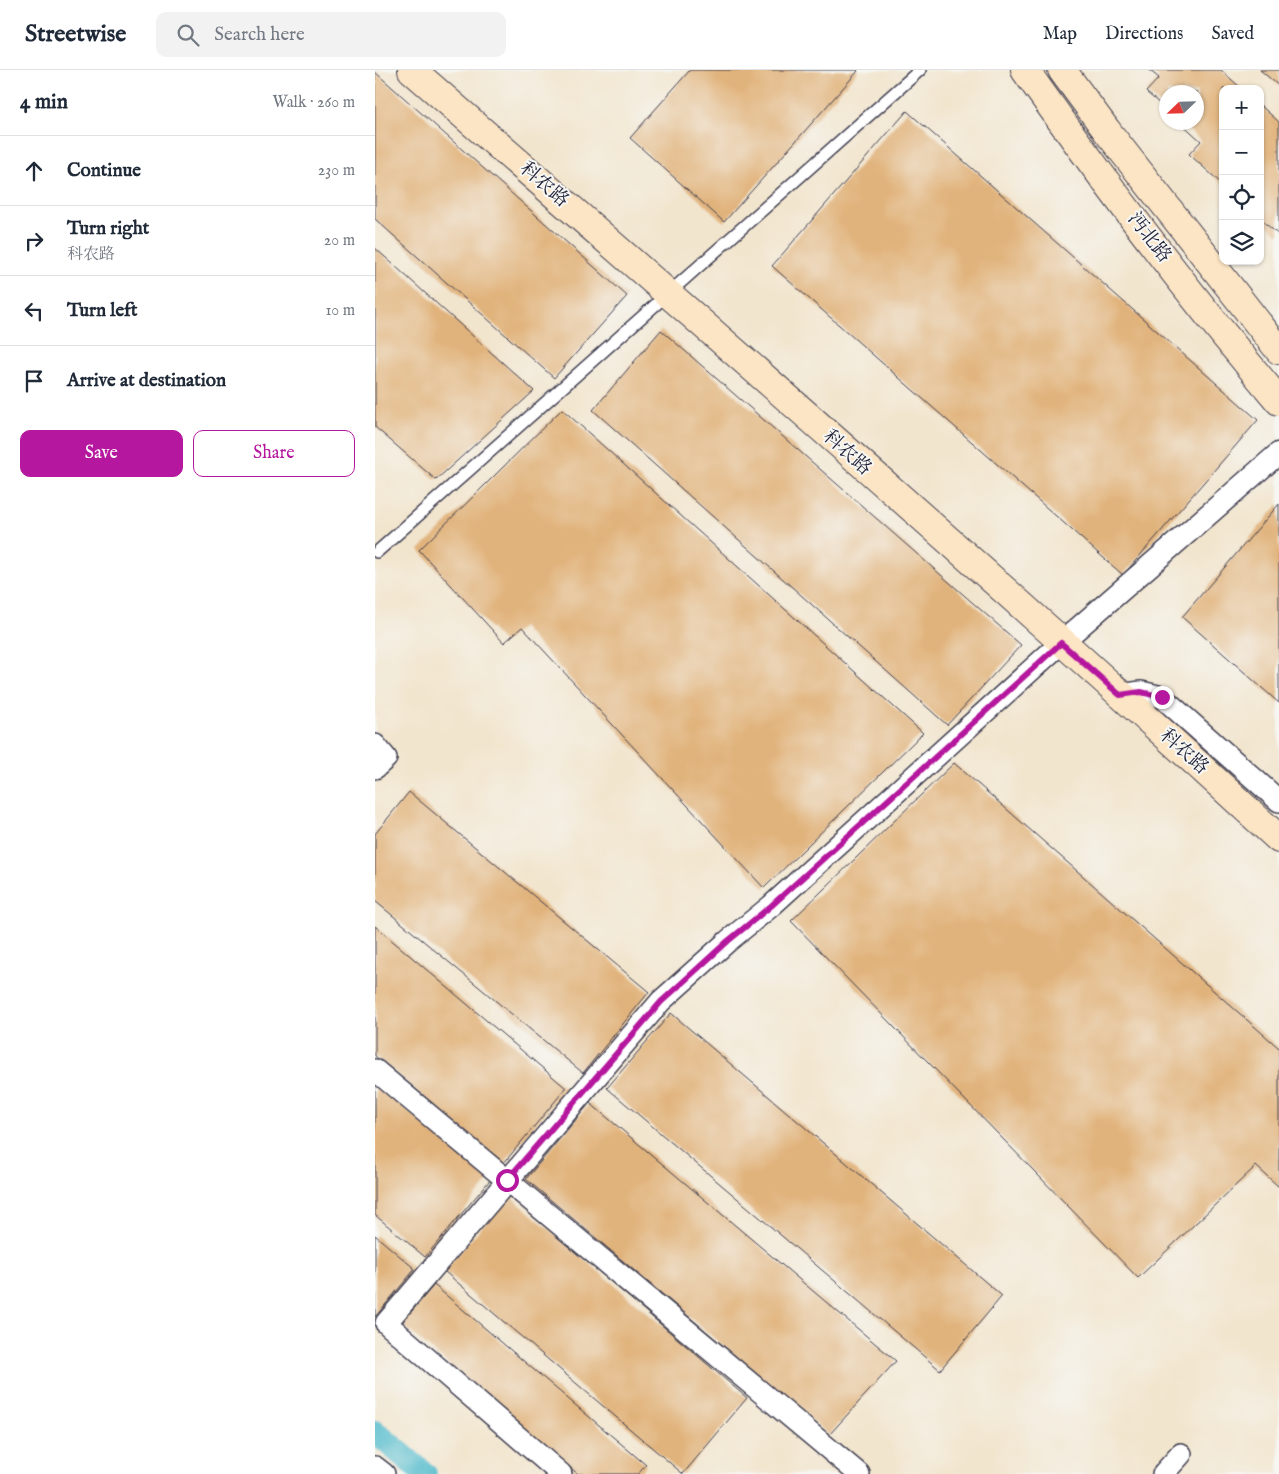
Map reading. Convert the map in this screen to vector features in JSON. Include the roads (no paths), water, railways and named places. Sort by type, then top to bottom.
[{"type":"street","name":"科农路","points":[[412,70],[668,294],[1120,695],[1279,839]]},
{"type":"street","name":"沔北路","points":[[1025,70],[1083,152],[1243,359],[1279,402]]},
{"type":"street","name":"沔北路","points":[[1062,70],[1107,131],[1279,350]]},
{"type":"street","points":[[561,1474],[386,1323],[661,1002],[728,941],[771,906],[1061,643],[1278,456]]},
{"type":"street","points":[[1120,695],[1141,692],[1162,697],[1279,801]]},
{"type":"street","points":[[375,746],[386,758],[375,768]]},
{"type":"street","points":[[375,1070],[859,1474]]},
{"type":"street","points":[[1163,1474],[1181,1454]]},
{"type":"street","points":[[375,1467],[384,1474]]},
{"type":"lane","points":[[377,552],[920,70]]},
{"type":"waterway","points":[[375,1432],[425,1474]]}]
